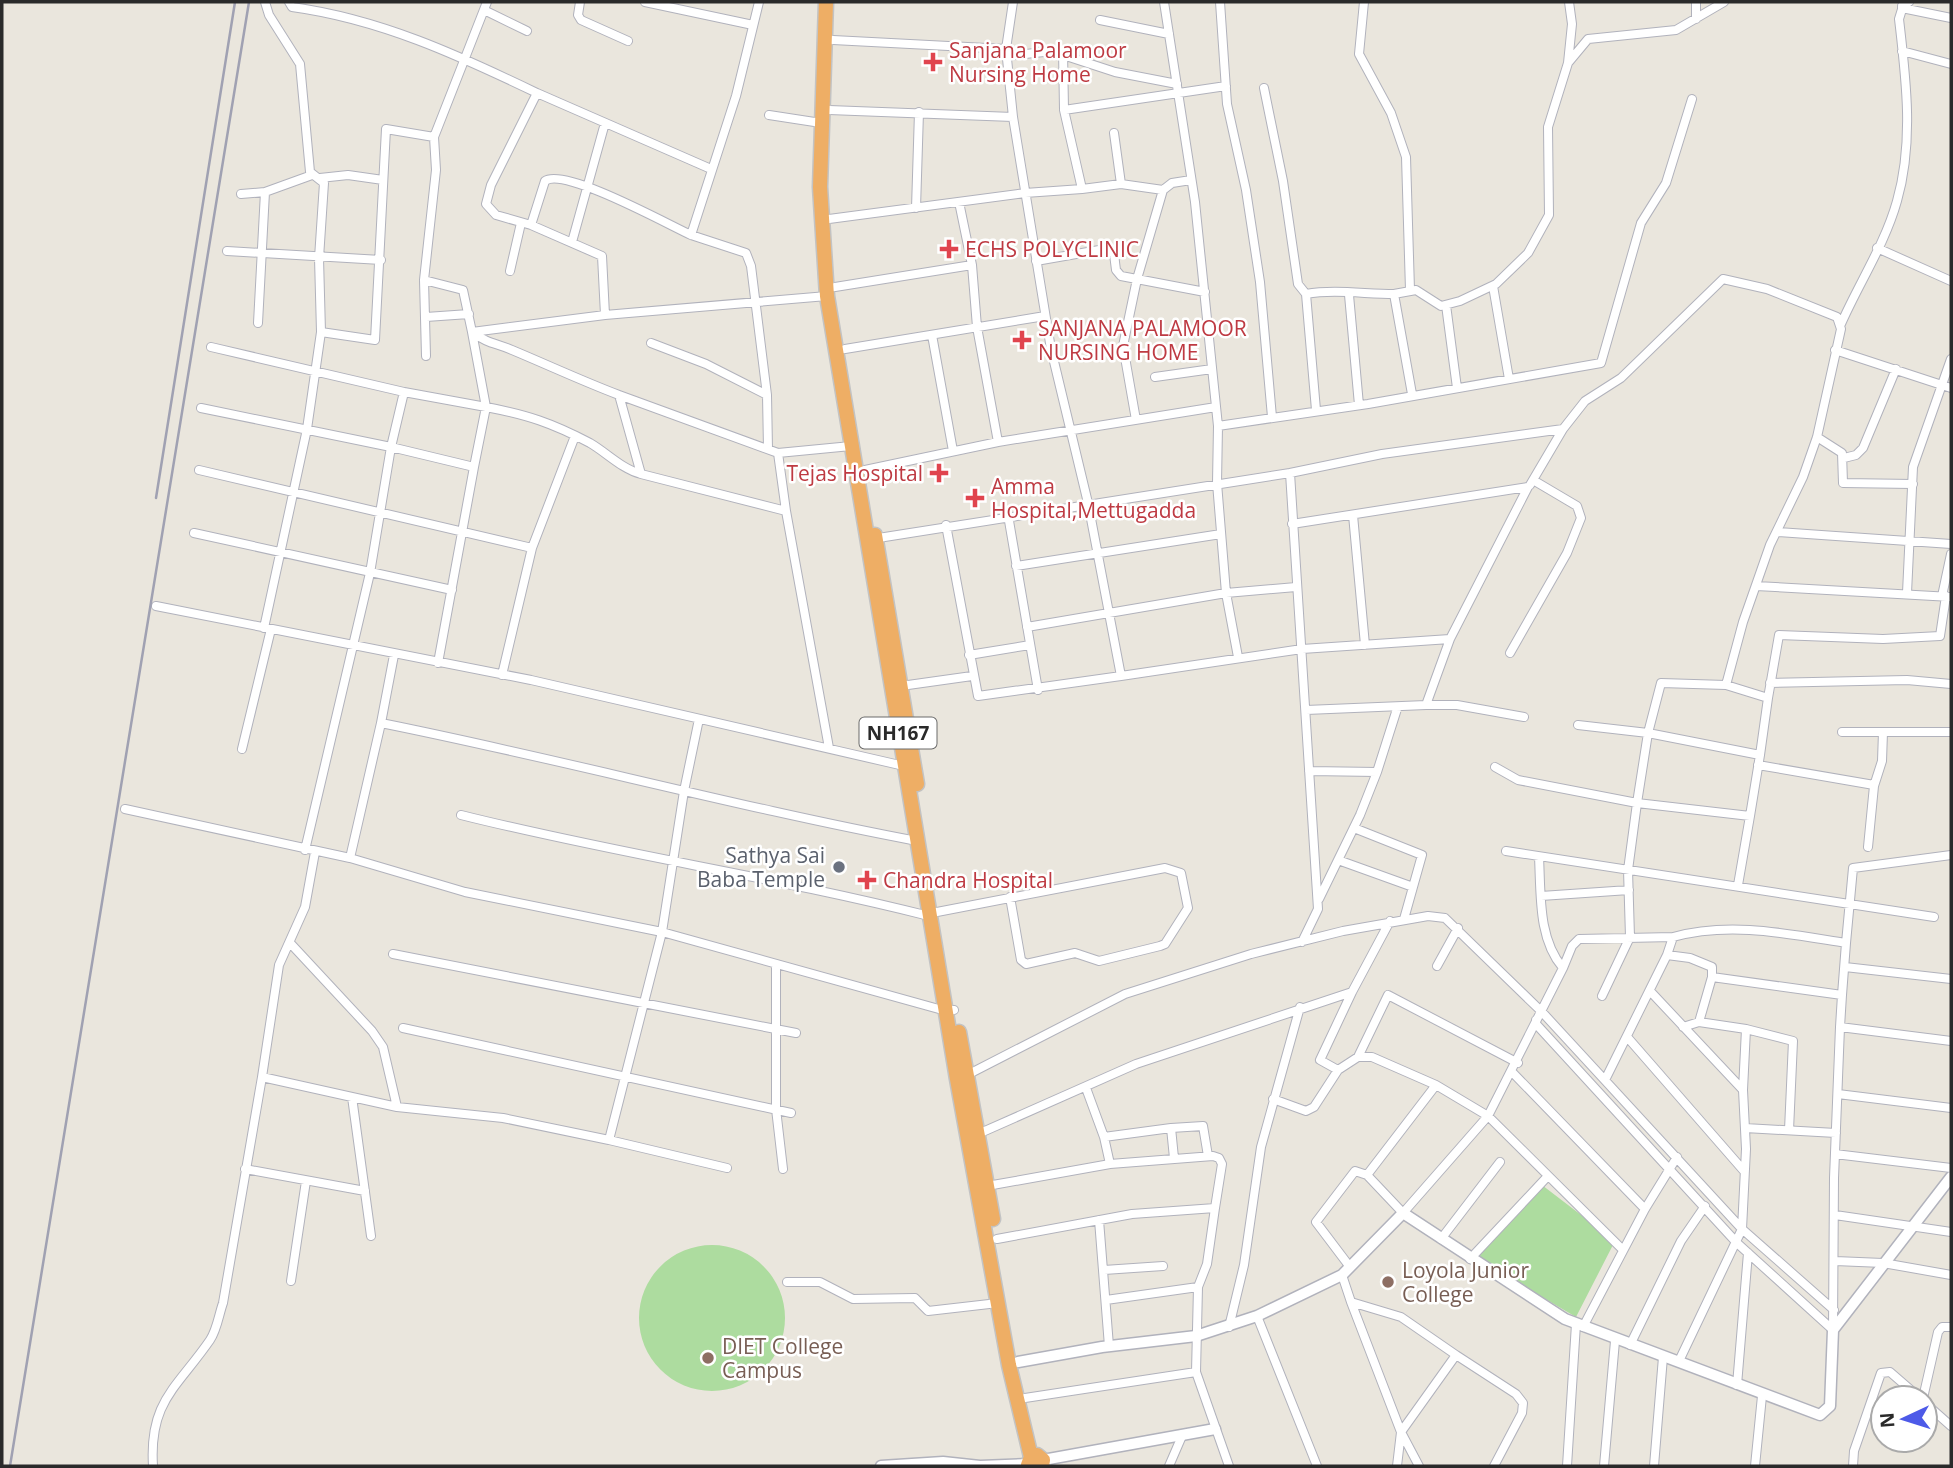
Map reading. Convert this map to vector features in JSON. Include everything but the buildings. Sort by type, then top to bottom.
[{"type":"highway","name":"NH167","points":[[826,2],[820,220],[851,446],[901,686],[933,914],[998,1303],[1037,1463]]},
{"type":"highway","name":"NH167","points":[[835,2],[829,110],[831,292],[845,349],[865,470],[871,539],[904,766],[933,914]]},
{"type":"highway","name":"NH167","points":[[950,1011],[967,1075],[1037,1463]]},
{"type":"street","points":[[242,749],[307,429],[321,332],[319,257],[324,183],[316,176],[300,64],[269,15],[265,2]]},
{"type":"street","points":[[289,2],[292,7],[336,14],[391,29],[466,59],[712,169]]},
{"type":"street","points":[[580,2],[578,15],[581,20],[628,41]]},
{"type":"street","points":[[645,2],[753,25]]},
{"type":"street","points":[[691,235],[736,96],[759,2]]},
{"type":"street","points":[[1013,2],[1006,52],[1025,193],[1045,316],[1088,503],[1121,676]]},
{"type":"street","points":[[1164,2],[1205,292],[1218,426],[1217,483],[1226,593],[1238,657]]},
{"type":"street","points":[[1220,2],[1226,86],[1260,282],[1272,417]]},
{"type":"street","points":[[1364,2],[1359,54],[1391,113],[1406,158],[1410,290]]},
{"type":"street","points":[[1306,294],[1324,290],[1349,295],[1394,294],[1416,289],[1441,306],[1493,286],[1528,253],[1549,215],[1548,127],[1568,63],[1572,24],[1569,2]]},
{"type":"street","points":[[1696,2],[1696,19]]},
{"type":"street","points":[[1568,63],[1588,40],[1676,30],[1724,2]]},
{"type":"street","points":[[1726,685],[1756,586],[1817,437],[1841,324],[1898,199],[1908,137],[1899,19],[1904,4],[1951,18]]},
{"type":"street","points":[[426,356],[424,281],[436,170],[434,137],[485,6],[527,31]]},
{"type":"street","points":[[1100,20],[1169,34]]},
{"type":"street","points":[[833,40],[1006,52],[1063,50],[1064,110],[1082,189]]},
{"type":"street","points":[[1902,51],[1951,64]]},
{"type":"street","points":[[1063,55],[1115,72],[1177,84]]},
{"type":"street","points":[[1064,110],[1226,86]]},
{"type":"street","points":[[1264,88],[1283,181],[1298,284],[1306,294],[1316,411]]},
{"type":"street","points":[[537,93],[486,197],[489,212],[531,225],[598,252],[604,260],[606,315]]},
{"type":"street","points":[[1218,426],[1359,405],[1601,362],[1642,223],[1666,183],[1692,99]]},
{"type":"street","points":[[829,110],[1013,117]]},
{"type":"street","points":[[916,208],[919,112]]},
{"type":"street","points":[[769,115],[821,123]]},
{"type":"street","points":[[572,242],[604,123]]},
{"type":"street","points":[[321,332],[374,340],[387,130],[434,137]]},
{"type":"street","points":[[1114,133],[1121,184]]},
{"type":"street","points":[[241,194],[265,192],[316,176],[348,175],[383,180]]},
{"type":"street","points":[[531,225],[545,181],[549,177],[587,187],[691,235],[744,251],[751,266],[767,395],[768,449]]},
{"type":"street","points":[[1136,420],[1123,357],[1137,279],[1163,190],[1172,183],[1191,180]]},
{"type":"street","points":[[829,219],[1025,193],[1121,184],[1163,190]]},
{"type":"street","points":[[258,323],[265,192]]},
{"type":"street","points":[[959,202],[972,265],[977,327],[998,442]]},
{"type":"street","points":[[510,271],[521,223]]},
{"type":"street","points":[[1877,248],[1951,281]]},
{"type":"street","points":[[1036,261],[1105,250],[1114,254],[1117,274],[1205,292]]},
{"type":"street","points":[[228,251],[381,260]]},
{"type":"street","points":[[472,332],[831,292],[972,265]]},
{"type":"street","points":[[1426,705],[1450,639],[1531,484],[1563,429],[1585,401],[1620,379],[1723,279],[1767,289],[1828,313],[1841,324]]},
{"type":"street","points":[[424,281],[463,290],[486,407],[438,663]]},
{"type":"street","points":[[1493,286],[1508,379]]},
{"type":"street","points":[[1394,294],[1412,394]]},
{"type":"street","points":[[1349,295],[1359,405]]},
{"type":"street","points":[[1446,304],[1457,387]]},
{"type":"street","points":[[426,317],[469,314]]},
{"type":"street","points":[[845,349],[1045,316]]},
{"type":"street","points":[[472,332],[489,344],[509,348],[564,374],[778,453],[851,446]]},
{"type":"street","points":[[932,335],[953,451]]},
{"type":"street","points":[[650,342],[706,364],[767,395]]},
{"type":"street","points":[[211,347],[404,392],[535,417],[575,436],[641,474],[786,511]]},
{"type":"street","points":[[1835,350],[1947,386]]},
{"type":"street","points":[[1907,593],[1916,452],[1947,386],[1951,359]]},
{"type":"street","points":[[1155,377],[1212,369]]},
{"type":"street","points":[[1844,458],[1856,455],[1863,448],[1896,369]]},
{"type":"street","points":[[153,1466],[155,1418],[186,1368],[212,1338],[223,1303],[279,965],[305,907],[310,851],[370,573],[391,447],[404,392]]},
{"type":"street","points":[[619,395],[641,474]]},
{"type":"street","points":[[865,470],[998,442],[1216,407]]},
{"type":"street","points":[[201,408],[474,467]]},
{"type":"street","points":[[871,539],[946,525],[1290,473],[1382,454],[1563,429]]},
{"type":"street","points":[[502,675],[532,548],[575,436]]},
{"type":"street","points":[[1817,437],[1840,451],[1844,458],[1844,483],[1913,484]]},
{"type":"street","points":[[778,453],[829,748]]},
{"type":"street","points":[[199,470],[532,548]]},
{"type":"street","points":[[1290,473],[1318,909],[1302,942]]},
{"type":"street","points":[[1292,524],[1531,484],[1577,506],[1581,518],[1567,553],[1510,653]]},
{"type":"street","points":[[1353,515],[1365,645]]},
{"type":"street","points":[[1008,516],[1038,690]]},
{"type":"street","points":[[946,525],[975,693],[983,697],[1302,649],[1450,639]]},
{"type":"street","points":[[1778,531],[1911,538],[1951,544]]},
{"type":"street","points":[[194,533],[452,590]]},
{"type":"street","points":[[1016,566],[1221,534]]},
{"type":"street","points":[[1738,885],[1778,635],[1936,638],[1943,633],[1951,554]]},
{"type":"street","points":[[1756,586],[1946,596]]},
{"type":"street","points":[[1027,627],[1226,593],[1296,587]]},
{"type":"street","points":[[156,606],[502,675],[904,766]]},
{"type":"street","points":[[969,655],[1030,645]]},
{"type":"street","points":[[350,858],[394,655]]},
{"type":"street","points":[[901,686],[972,676]]},
{"type":"street","points":[[1770,683],[1907,680],[1951,684]]},
{"type":"street","points":[[1602,996],[1630,937],[1628,870],[1648,733],[1661,683],[1726,685],[1768,698]]},
{"type":"street","points":[[1306,710],[1457,705],[1524,717]]},
{"type":"street","points":[[1317,901],[1354,828],[1377,772],[1397,709]]},
{"type":"street","points":[[609,1140],[662,932],[684,791],[699,719]]},
{"type":"street","points":[[381,723],[491,745],[804,820],[917,841]]},
{"type":"street","points":[[1578,724],[1648,733],[1760,755]]},
{"type":"street","points":[[1842,732],[1951,732]]},
{"type":"street","points":[[1868,847],[1874,785],[1882,761],[1883,732]]},
{"type":"street","points":[[1758,765],[1874,785]]},
{"type":"street","points":[[1496,767],[1518,780],[1637,803],[1750,816]]},
{"type":"street","points":[[1310,771],[1377,772]]},
{"type":"street","points":[[125,809],[350,858],[465,892],[662,932],[950,1011]]},
{"type":"street","points":[[461,815],[566,840],[933,914],[1010,897],[1165,868],[1181,873],[1188,908],[1165,944],[1160,946],[1099,961],[1075,953],[1026,964],[1021,960],[1010,897]]},
{"type":"street","points":[[1354,828],[1422,855],[1404,919]]},
{"type":"street","points":[[1506,851],[1934,917]]},
{"type":"street","points":[[1350,1267],[1316,1222],[1355,1171],[1367,1175],[1403,1213],[1532,1301],[1615,1341],[1679,1361],[1762,1396],[1824,1414],[1830,1406],[1840,1027],[1853,868],[1951,855]]},
{"type":"street","points":[[1539,858],[1549,951],[1563,968]]},
{"type":"street","points":[[1338,860],[1412,887]]},
{"type":"street","points":[[1541,896],[1629,890]]},
{"type":"street","points":[[967,1075],[1125,994],[1302,942],[1404,919],[1428,916],[1445,918],[1458,928],[1605,1080],[1742,1229],[1834,1310]]},
{"type":"street","points":[[1338,1070],[1320,1060],[1352,992],[1390,922]]},
{"type":"street","points":[[1437,966],[1458,928]]},
{"type":"street","points":[[1018,1362],[1109,1346],[1196,1336],[1257,1316],[1342,1275],[1403,1213],[1488,1116],[1518,1063],[1539,1011],[1572,946],[1579,939],[1673,937],[1696,930],[1756,930],[1846,943]]},
{"type":"street","points":[[1605,1080],[1628,1038],[1673,937]]},
{"type":"street","points":[[290,944],[372,1031],[383,1047],[397,1107]]},
{"type":"street","points":[[393,954],[796,1033]]},
{"type":"street","points":[[1667,955],[1690,958],[1712,967],[1712,977],[1699,1022]]},
{"type":"street","points":[[776,964],[776,1109],[783,1169]]},
{"type":"street","points":[[1845,967],[1951,979]]},
{"type":"street","points":[[1712,977],[1842,995]]},
{"type":"street","points":[[1650,990],[1743,1090]]},
{"type":"street","points":[[978,1134],[1136,1064],[1192,1048],[1300,1007],[1352,992]]},
{"type":"street","points":[[1273,1099],[1309,1111],[1338,1070],[1358,1057],[1388,995],[1518,1063]]},
{"type":"street","points":[[1229,1326],[1244,1265],[1254,1187],[1273,1099],[1300,1007]]},
{"type":"street","points":[[1683,1027],[1699,1022],[1793,1041],[1789,1130]]},
{"type":"street","points":[[1536,1024],[1737,1243],[1833,1330]]},
{"type":"street","points":[[1840,1027],[1951,1041]]},
{"type":"street","points":[[403,1028],[791,1113]]},
{"type":"street","points":[[1679,1361],[1742,1229],[1746,1030]]},
{"type":"street","points":[[1628,1038],[1744,1171]]},
{"type":"street","points":[[1358,1057],[1385,1061],[1436,1085],[1488,1116],[1623,1250]]},
{"type":"street","points":[[1512,1072],[1645,1209]]},
{"type":"street","points":[[262,1077],[397,1107],[503,1118],[727,1168]]},
{"type":"street","points":[[1367,1175],[1436,1085]]},
{"type":"street","points":[[1086,1088],[1104,1137],[1110,1164]]},
{"type":"street","points":[[1838,1094],[1951,1108]]},
{"type":"street","points":[[352,1097],[371,1236]]},
{"type":"street","points":[[1104,1137],[1203,1126],[1208,1156]]},
{"type":"street","points":[[1171,1128],[1174,1158]]},
{"type":"street","points":[[1745,1128],[1836,1133]]},
{"type":"street","points":[[1835,1154],[1951,1168]]},
{"type":"street","points":[[987,1186],[1110,1164],[1208,1156],[1219,1158],[1222,1164],[1208,1264],[1198,1287],[1196,1372],[1229,1466]]},
{"type":"street","points":[[1567,1466],[1579,1325],[1677,1157]]},
{"type":"street","points":[[1441,1239],[1500,1162]]},
{"type":"street","points":[[245,1170],[365,1191]]},
{"type":"street","points":[[1470,1259],[1547,1177]]},
{"type":"street","points":[[1833,1330],[1856,1304],[1883,1263],[1951,1177]]},
{"type":"street","points":[[291,1282],[306,1181]]},
{"type":"street","points":[[1630,1345],[1681,1241],[1704,1206]]},
{"type":"street","points":[[997,1239],[1099,1220],[1215,1208]]},
{"type":"street","points":[[1835,1216],[1951,1232]]},
{"type":"street","points":[[1099,1220],[1109,1346]]},
{"type":"street","points":[[1737,1385],[1748,1254]]},
{"type":"street","points":[[1835,1261],[1883,1263],[1951,1275]]},
{"type":"street","points":[[1104,1270],[1163,1266]]},
{"type":"street","points":[[1787,1290],[1789,1273]]},
{"type":"street","points":[[1342,1275],[1401,1432],[1419,1466]]},
{"type":"street","points":[[787,1282],[820,1282],[853,1299],[915,1298],[928,1311],[998,1303]]},
{"type":"street","points":[[1106,1300],[1198,1287]]},
{"type":"street","points":[[1351,1302],[1401,1317],[1516,1394],[1522,1403],[1522,1413],[1494,1466]]},
{"type":"street","points":[[1257,1316],[1317,1466]]},
{"type":"street","points":[[1927,1384],[1938,1332],[1942,1327],[1951,1327]]},
{"type":"street","points":[[1604,1466],[1615,1341]]},
{"type":"street","points":[[1397,1466],[1401,1432],[1456,1355]]},
{"type":"street","points":[[1654,1466],[1663,1357]]},
{"type":"street","points":[[1025,1398],[1196,1372]]},
{"type":"street","points":[[1877,1384],[1881,1373],[1890,1372],[1904,1384]]},
{"type":"street","points":[[1756,1466],[1762,1396]]},
{"type":"street","points":[[1853,1466],[1854,1451],[1869,1408]]},
{"type":"street","points":[[881,1466],[943,1462],[980,1466],[1037,1463],[1215,1429]]},
{"type":"street","points":[[1168,1466],[1182,1436]]},
{"type":"green space","points":[[1538,1182],[1615,1241],[1576,1317],[1475,1258]]},
{"type":"green space","points":[[712,1245],[740,1250],[764,1266],[780,1290],[785,1318],[780,1346],[764,1370],[740,1386],[712,1391],[684,1386],[660,1370],[644,1346],[639,1318],[644,1290],[660,1266],[684,1250]]},
{"type":"railway","points":[[156,498],[235,2]]},
{"type":"railway","points":[[10,1466],[249,2]]},
{"type":"place","name":"Sanjana Palamoor Nursing Home","points":[[933,62]]},
{"type":"place","name":"ECHS POLYCLINIC","points":[[949,249]]},
{"type":"place","name":"SANJANA PALAMOOR NURSING HOME","points":[[1022,340]]},
{"type":"place","name":"Tejas Hospital","points":[[939,473]]},
{"type":"place","name":"Amma Hospital,Mettugadda","points":[[975,498]]},
{"type":"place","name":"Sathya Sai Baba Temple","points":[[839,867]]},
{"type":"place","name":"Chandra Hospital","points":[[867,880]]},
{"type":"place","name":"Loyola Junior College","points":[[1388,1282]]},
{"type":"place","name":"DIET College Campus","points":[[708,1358]]}]
